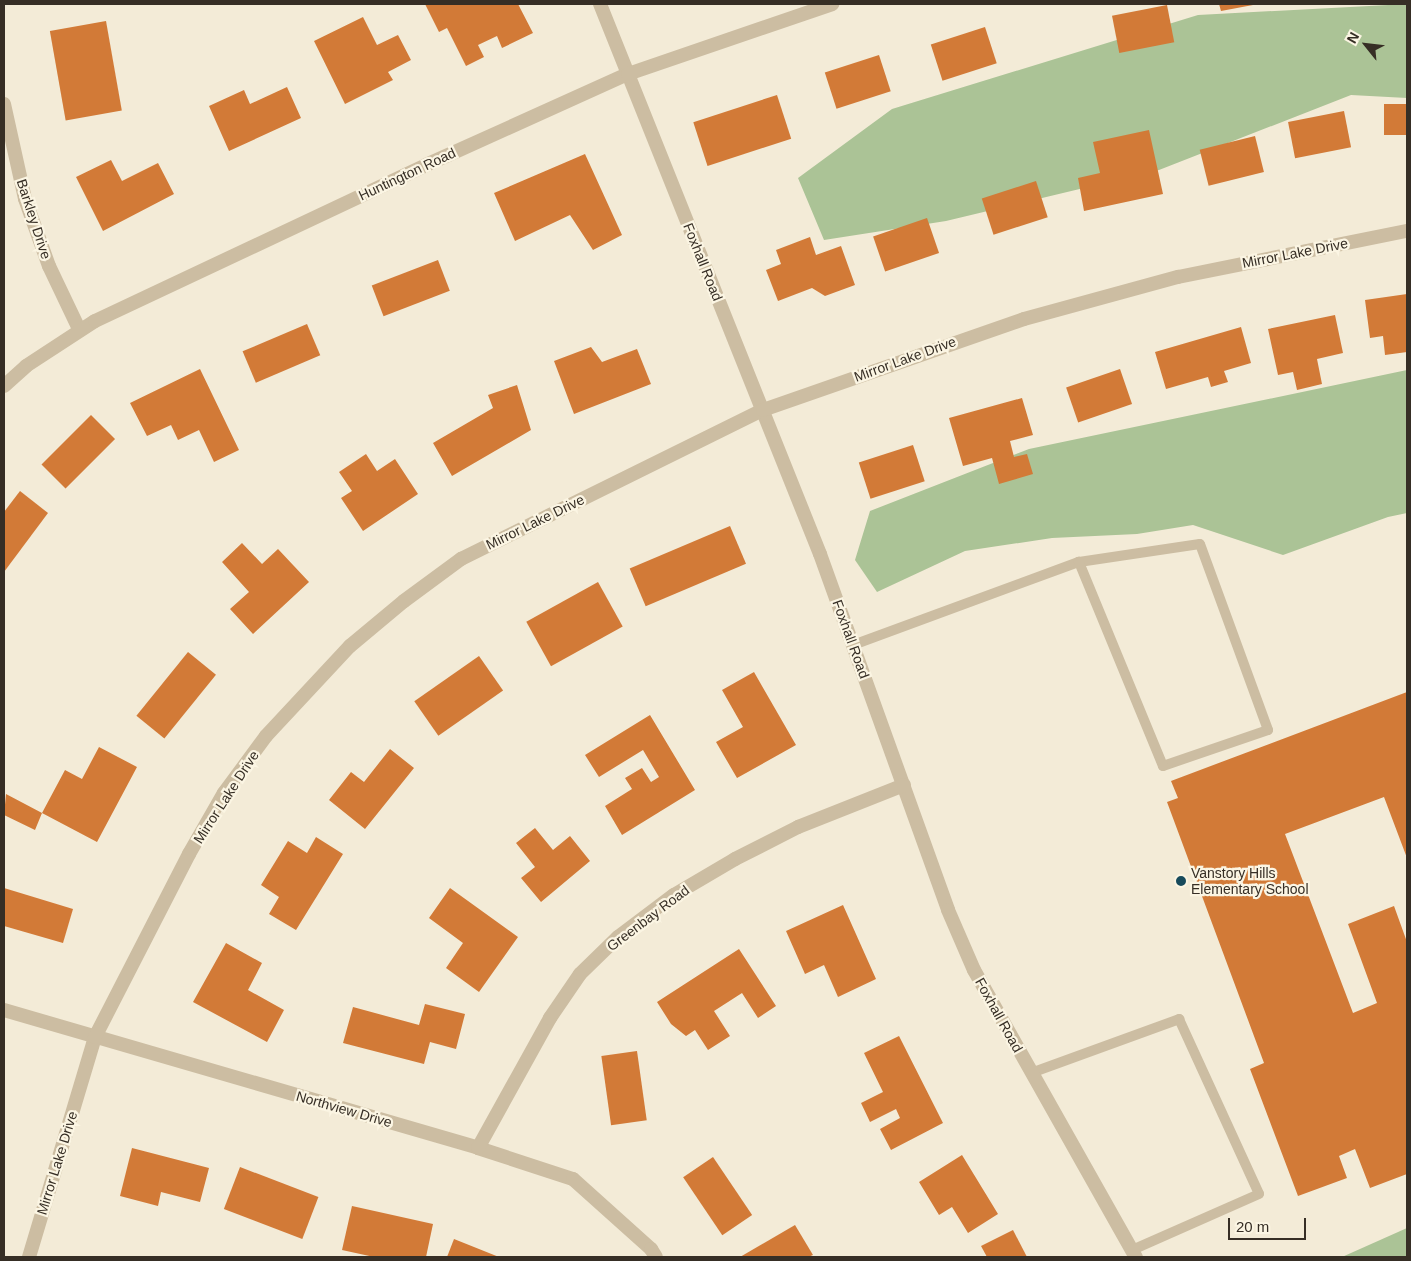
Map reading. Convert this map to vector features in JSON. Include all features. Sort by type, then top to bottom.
[{"type":"street","name":"Foxhall Road","points":[[600,4],[763,410],[853,645],[948,910],[974,970],[1134,1253]]},
{"type":"street","name":"Huntington Road","points":[[4,386],[26,366],[79,329],[426,165],[628,74],[832,4]]},
{"type":"street","name":"Barkley Drive","points":[[4,104],[25,199],[49,266],[79,329]]},
{"type":"street","name":"Mirror Lake Drive","points":[[28,1257],[95,1037],[189,854],[224,793],[271,729],[350,646],[461,559],[763,410],[1024,319],[1178,277],[1407,231]]},
{"type":"street","name":"Greenbay Road","points":[[478,1148],[550,1018],[580,974],[618,937],[674,895],[735,858],[798,827],[904,785]]},
{"type":"street","name":"Northview Drive","points":[[4,1010],[478,1148],[573,1180],[651,1249],[656,1257]]},
{"type":"lane","points":[[853,645],[1079,562],[1200,544],[1268,730],[1163,766],[1079,562]]},
{"type":"lane","points":[[1031,1073],[1179,1019],[1259,1194],[1134,1253]]},
{"type":"green space","points":[[1407,4],[1407,98],[1351,95],[1159,170],[946,221],[824,240],[798,178],[892,109],[1198,15]]},
{"type":"green space","points":[[1407,370],[1407,513],[1388,517],[1283,555],[1193,525],[1137,534],[1052,538],[965,551],[877,592],[855,560],[870,511],[1029,449]]},
{"type":"green space","points":[[1407,1228],[1407,1257],[1342,1257]]},
{"type":"building","points":[[425,4],[518,4],[533,33],[502,48],[497,36],[478,45],[484,57],[466,66],[447,28],[439,32]]},
{"type":"building","points":[[1219,4],[1253,4],[1253,5],[1221,11]]},
{"type":"building","points":[[1167,5],[1174,42],[1119,53],[1112,16]]},
{"type":"building","points":[[363,17],[377,45],[398,35],[411,60],[388,72],[393,80],[345,104],[314,41]]},
{"type":"building","points":[[106,21],[122,111],[66,121],[50,31]]},
{"type":"building","points":[[985,27],[997,63],[943,81],[931,45]]},
{"type":"building","points":[[879,55],[891,91],[837,109],[825,73]]},
{"type":"building","points":[[287,87],[301,118],[229,151],[209,106],[244,90],[250,104]]},
{"type":"building","points":[[777,95],[791,139],[708,166],[693,122]]},
{"type":"building","points":[[1384,104],[1407,104],[1407,135],[1384,135]]},
{"type":"building","points":[[1344,111],[1351,147],[1295,158],[1288,122]]},
{"type":"building","points":[[1149,130],[1163,194],[1084,211],[1078,178],[1100,173],[1093,142]]},
{"type":"building","points":[[1255,136],[1264,172],[1209,186],[1200,150]]},
{"type":"building","points":[[585,154],[622,235],[593,250],[570,215],[515,241],[494,193]]},
{"type":"building","points":[[111,160],[122,181],[158,163],[174,194],[103,231],[76,177]]},
{"type":"building","points":[[1036,181],[1048,217],[994,235],[982,199]]},
{"type":"building","points":[[927,218],[939,253],[885,272],[873,237]]},
{"type":"building","points":[[810,237],[816,255],[841,246],[855,285],[825,296],[812,288],[778,301],[766,270],[781,264],[776,250]]},
{"type":"building","points":[[438,260],[450,291],[384,316],[372,285]]},
{"type":"building","points":[[1407,294],[1407,352],[1385,355],[1383,336],[1370,338],[1365,300]]},
{"type":"building","points":[[1335,315],[1343,353],[1317,359],[1322,384],[1297,390],[1293,372],[1278,375],[1268,329]]},
{"type":"building","points":[[307,324],[320,355],[256,383],[243,351]]},
{"type":"building","points":[[1241,327],[1251,363],[1224,371],[1228,382],[1211,387],[1208,377],[1166,389],[1155,352]]},
{"type":"building","points":[[591,347],[602,362],[637,349],[651,384],[574,414],[554,361]]},
{"type":"building","points":[[200,369],[239,450],[214,462],[199,430],[178,440],[171,425],[147,436],[130,403]]},
{"type":"building","points":[[1120,369],[1132,404],[1078,423],[1066,388]]},
{"type":"building","points":[[517,385],[531,430],[452,476],[433,443],[493,408],[488,395]]},
{"type":"building","points":[[1022,398],[1033,435],[1010,441],[1014,457],[1027,454],[1033,474],[999,484],[992,458],[963,466],[949,418]]},
{"type":"building","points":[[91,415],[115,439],[66,489],[42,464]]},
{"type":"building","points":[[913,445],[925,481],[871,499],[859,463]]},
{"type":"building","points":[[366,454],[377,471],[395,459],[418,494],[363,531],[341,498],[352,491],[339,472]]},
{"type":"building","points":[[20,491],[48,513],[4,572],[4,512]]},
{"type":"building","points":[[730,526],[746,564],[646,606],[630,569]]},
{"type":"building","points":[[242,543],[262,564],[278,549],[309,582],[253,634],[230,609],[249,592],[222,562]]},
{"type":"building","points":[[598,582],[623,627],[551,666],[526,622]]},
{"type":"building","points":[[188,652],[216,675],[164,738],[136,716]]},
{"type":"building","points":[[479,656],[503,690],[438,736],[414,701]]},
{"type":"building","points":[[754,672],[796,745],[737,778],[716,742],[743,727],[722,690]]},
{"type":"building","points":[[1407,692],[1407,858],[1384,797],[1285,834],[1353,1013],[1377,1003],[1348,924],[1394,906],[1407,942],[1407,1174],[1370,1188],[1355,1149],[1339,1156],[1347,1178],[1298,1196],[1250,1069],[1264,1063],[1167,802],[1178,798],[1171,781]]},
{"type":"building","points":[[650,715],[695,790],[622,835],[605,806],[632,789],[625,778],[642,768],[651,782],[659,777],[643,750],[599,777],[585,755]]},
{"type":"building","points":[[99,747],[137,767],[97,842],[42,813],[65,770],[82,779]]},
{"type":"building","points":[[390,749],[414,768],[365,829],[329,800],[351,772],[364,782]]},
{"type":"building","points":[[6,794],[42,813],[35,830],[4,815]]},
{"type":"building","points":[[535,828],[553,850],[570,836],[590,861],[541,902],[521,878],[535,867],[516,843]]},
{"type":"building","points":[[316,837],[343,854],[296,930],[269,914],[279,897],[261,885],[288,841],[307,853]]},
{"type":"building","points":[[4,888],[73,909],[63,943],[4,926]]},
{"type":"building","points":[[450,888],[518,937],[479,992],[446,968],[463,943],[429,918]]},
{"type":"building","points":[[843,905],[876,979],[838,997],[824,965],[805,974],[786,931]]},
{"type":"building","points":[[226,943],[262,963],[248,990],[284,1010],[267,1042],[193,1002]]},
{"type":"building","points":[[739,949],[776,1006],[758,1018],[742,993],[714,1011],[730,1036],[708,1050],[695,1030],[686,1036],[671,1024],[657,1002]]},
{"type":"building","points":[[425,1004],[465,1014],[456,1049],[430,1042],[424,1064],[343,1043],[353,1007],[419,1025]]},
{"type":"building","points":[[899,1036],[943,1123],[891,1150],[880,1129],[900,1118],[896,1109],[870,1122],[861,1103],[883,1092],[864,1053]]},
{"type":"building","points":[[637,1051],[647,1120],[611,1125],[601,1056]]},
{"type":"building","points":[[132,1148],[209,1168],[200,1202],[161,1192],[158,1206],[120,1196]]},
{"type":"building","points":[[962,1155],[998,1214],[968,1233],[952,1207],[939,1215],[919,1182]]},
{"type":"building","points":[[713,1157],[752,1215],[722,1235],[683,1177]]},
{"type":"building","points":[[240,1167],[318,1197],[302,1239],[224,1209]]},
{"type":"building","points":[[352,1206],[433,1224],[426,1257],[374,1257],[342,1250]]},
{"type":"building","points":[[795,1225],[813,1255],[808,1257],[740,1257]]},
{"type":"building","points":[[1013,1230],[1027,1257],[987,1257],[981,1246]]},
{"type":"building","points":[[454,1239],[499,1257],[447,1257]]},
{"type":"place","name":"Vanstory Hills Elementary School","points":[[1181,881]]}]
